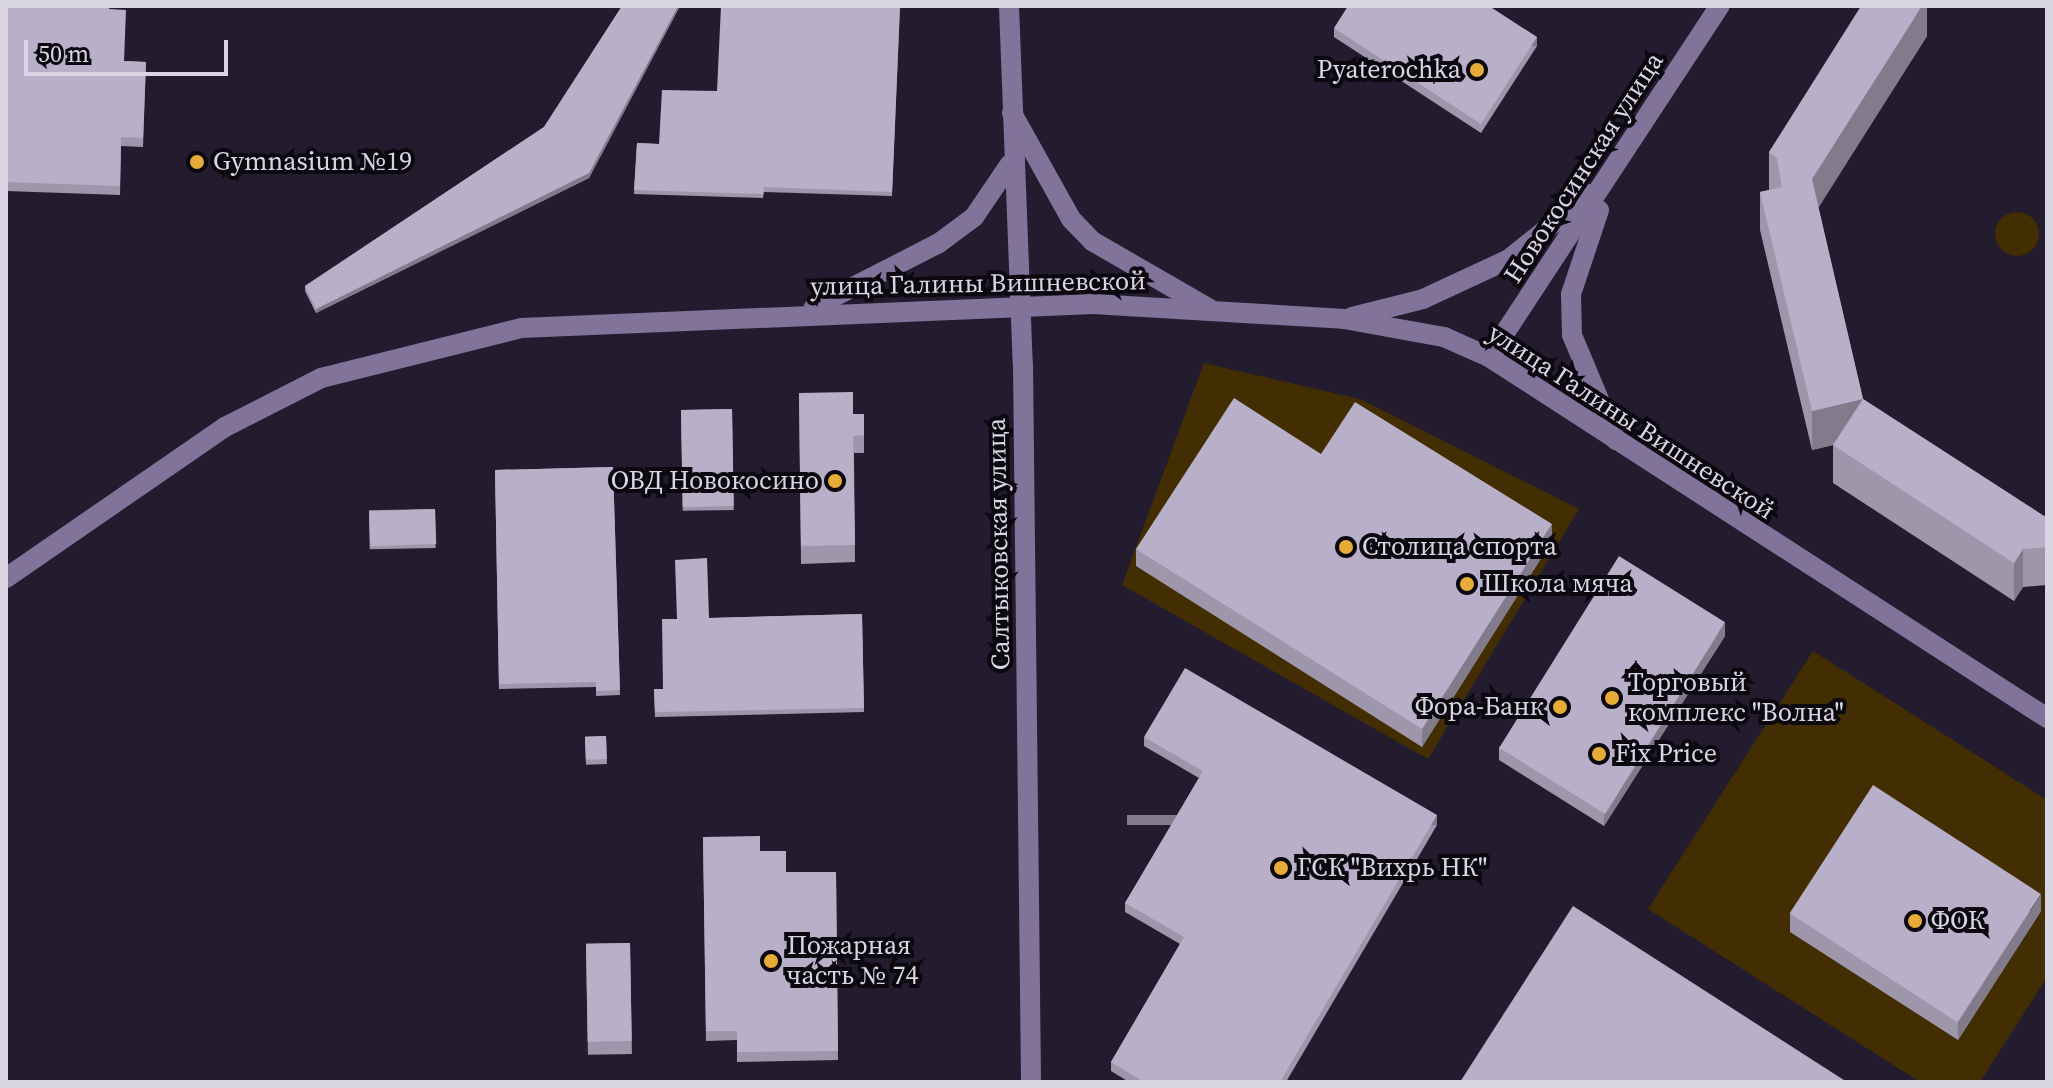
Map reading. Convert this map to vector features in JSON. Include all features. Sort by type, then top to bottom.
[{"type":"street","name":"Салтыковская улица","points":[[1009,6],[1010,164],[1019,305],[1031,1082]]},
{"type":"street","name":"Новокосинская улица","points":[[1489,357],[1614,173],[1720,6]]},
{"type":"street","points":[[1010,109],[1063,206],[1092,241],[1213,311]]},
{"type":"street","points":[[806,311],[939,243],[974,217],[1010,164]]},
{"type":"street","points":[[1344,319],[1423,299],[1509,259],[1614,173]]},
{"type":"street","points":[[1614,173],[1582,253],[1572,308],[1581,365],[1618,445]]},
{"type":"street","name":"улица Галины Вишневской","points":[[6,578],[225,427],[321,378],[521,328],[806,311],[1019,305],[1344,319],[1444,337],[1489,357],[1618,445],[2047,718]]},
{"type":"shaded area","points":[[2017,212],[2033,218],[2039,234],[2033,250],[2017,256],[2001,250],[1995,234],[2001,218]]},
{"type":"shaded area","name":"Столица спорта","points":[[1204,363],[1360,399],[1579,509],[1428,759],[1122,585]]},
{"type":"shaded area","points":[[1813,651],[2047,800],[2047,977],[1980,1082],[1920,1082],[1648,909]]},
{"type":"building","points":[[6,6],[109,6],[109,9],[126,10],[124,61],[146,62],[143,138],[121,137],[120,186],[6,182]]},
{"type":"building","points":[[622,6],[678,6],[589,173],[316,309],[305,286],[544,127]]},
{"type":"building","points":[[721,6],[900,6],[892,192],[764,187],[763,194],[634,190],[637,143],[659,144],[662,90],[717,91]]},
{"type":"building","points":[[1348,6],[1489,6],[1537,37],[1481,124],[1334,28]]},
{"type":"building","points":[[1861,6],[1922,6],[1812,179],[1863,399],[1812,411],[1760,192],[1782,187],[1777,158],[1769,152]]},
{"type":"building","points":[[853,392],[853,414],[864,414],[864,435],[853,436],[855,545],[801,546],[799,393]]},
{"type":"building","name":"Столица спорта","points":[[1234,398],[1321,454],[1355,402],[1552,524],[1422,729],[1136,549]]},
{"type":"building","points":[[1863,399],[2044,516],[2047,515],[2047,547],[2023,549],[2014,563],[1833,445]]},
{"type":"building","points":[[732,409],[734,506],[683,507],[681,410]]},
{"type":"building","points":[[613,467],[620,690],[596,691],[596,682],[499,684],[495,470]]},
{"type":"building","points":[[435,509],[436,544],[370,546],[369,511]]},
{"type":"building","name":"Торговый комплекс \"Волна\"","points":[[1619,556],[1725,622],[1605,814],[1499,748]]},
{"type":"building","points":[[707,558],[709,618],[862,614],[864,708],[655,712],[654,689],[663,689],[662,619],[677,619],[675,560]]},
{"type":"building","name":"ГСК \"Вихрь НК\"","points":[[1185,668],[1437,815],[1280,1082],[1144,1082],[1111,1062],[1184,937],[1125,903],[1203,771],[1144,737]]},
{"type":"building","points":[[606,736],[607,759],[586,760],[585,737]]},
{"type":"building","name":"ФОК","points":[[1873,785],[2041,894],[1957,1022],[1790,913]]},
{"type":"building","name":"Пожарная часть № 74","points":[[760,836],[760,851],[786,851],[786,872],[836,872],[838,1051],[737,1052],[737,1031],[706,1031],[703,837]]},
{"type":"building","points":[[1573,906],[1847,1082],[1460,1082]]},
{"type":"building","points":[[630,943],[632,1041],[588,1042],[586,944]]},
{"type":"place","name":"Pyaterochka","points":[[1477,70]]},
{"type":"place","name":"Gymnasium №19","points":[[197,162]]},
{"type":"place","name":"ОВД Новокосино","points":[[835,481]]},
{"type":"place","name":"Столица спорта","points":[[1346,547]]},
{"type":"place","name":"Школа мяча","points":[[1467,584]]},
{"type":"place","name":"Торговый комплекс \"Волна\"","points":[[1612,698]]},
{"type":"place","name":"Фора-Банк","points":[[1560,707]]},
{"type":"place","name":"Fix Price","points":[[1599,754]]},
{"type":"place","name":"ГСК \"Вихрь НК\"","points":[[1281,868]]},
{"type":"place","name":"ФОК","points":[[1915,921]]},
{"type":"place","name":"Пожарная часть № 74","points":[[771,961]]}]
